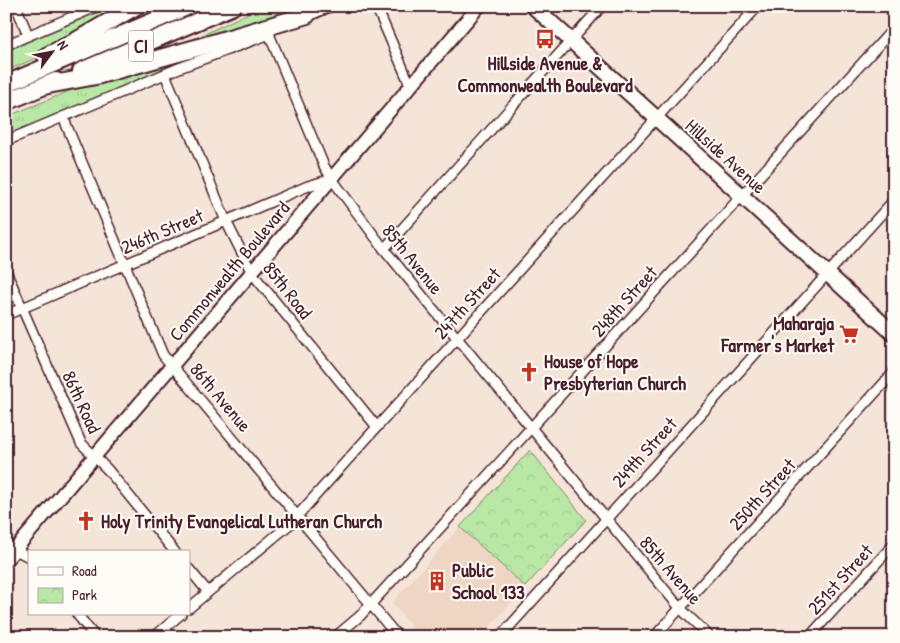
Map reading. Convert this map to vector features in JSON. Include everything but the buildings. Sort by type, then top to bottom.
[{"type":"highway","points":[[6,76],[63,48],[136,6]]},
{"type":"highway","name":"CI","points":[[6,84],[189,6]]},
{"type":"highway","name":"CI","points":[[6,102],[233,6]]},
{"type":"highway","points":[[48,85],[96,76],[307,14]]},
{"type":"main road","name":"Hillside Avenue","points":[[533,6],[894,334]]},
{"type":"street","points":[[16,6],[28,35]]},
{"type":"street","points":[[6,45],[98,6]]},
{"type":"street","points":[[6,141],[165,74],[269,34],[307,14],[328,6]]},
{"type":"street","points":[[376,6],[411,87]]},
{"type":"street","name":"Commonwealth Boulevard","points":[[6,560],[11,547],[95,457],[479,6]]},
{"type":"street","points":[[384,250],[602,6]]},
{"type":"street","name":"247th Street","points":[[190,607],[290,524],[758,6]]},
{"type":"street","name":"248th Street","points":[[335,637],[372,604],[894,28]]},
{"type":"street","name":"85th Avenue","points":[[269,34],[324,166],[332,179],[384,250],[606,519],[680,608],[710,637]]},
{"type":"street","name":"85th Road","points":[[165,74],[226,221],[252,273],[377,426]]},
{"type":"street","name":"86th Avenue","points":[[63,117],[163,355],[398,637]]},
{"type":"street","name":"246th Street","points":[[6,314],[308,186],[332,179]]},
{"type":"street","name":"249th Street","points":[[500,637],[894,200]]},
{"type":"street","name":"86th Road","points":[[6,271],[81,443],[108,470],[173,550]]},
{"type":"street","name":"250th Street","points":[[654,637],[894,372]]},
{"type":"street","name":"251st Street","points":[[810,637],[894,544]]},
{"type":"street","points":[[11,547],[28,556]]},
{"type":"street","points":[[190,570],[208,592]]},
{"type":"street","points":[[79,616],[96,637]]},
{"type":"street","points":[[154,637],[179,616]]},
{"type":"shaded area","points":[[460,527],[525,587],[481,637],[419,637],[392,603]]},
{"type":"green space","points":[[113,6],[129,6],[41,56],[6,71],[6,51]]},
{"type":"green space","points":[[145,6],[167,6],[148,16],[100,35]]},
{"type":"green space","points":[[263,6],[309,6],[259,26],[156,57]]},
{"type":"green space","points":[[207,53],[6,136],[6,117],[84,85]]},
{"type":"green space","points":[[530,450],[586,520],[525,587],[460,527]]},
{"type":"place","name":"Hillside Avenue & Commonwealth Boulevard","points":[[545,39]]},
{"type":"place","name":"Maharaja Farmer's Market","points":[[849,334]]},
{"type":"place","name":"House of Hope Presbyterian Church","points":[[529,372]]},
{"type":"place","name":"Holy Trinity Evangelical Lutheran Church","points":[[86,521]]},
{"type":"place","name":"Public School 133","points":[[437,581]]}]
